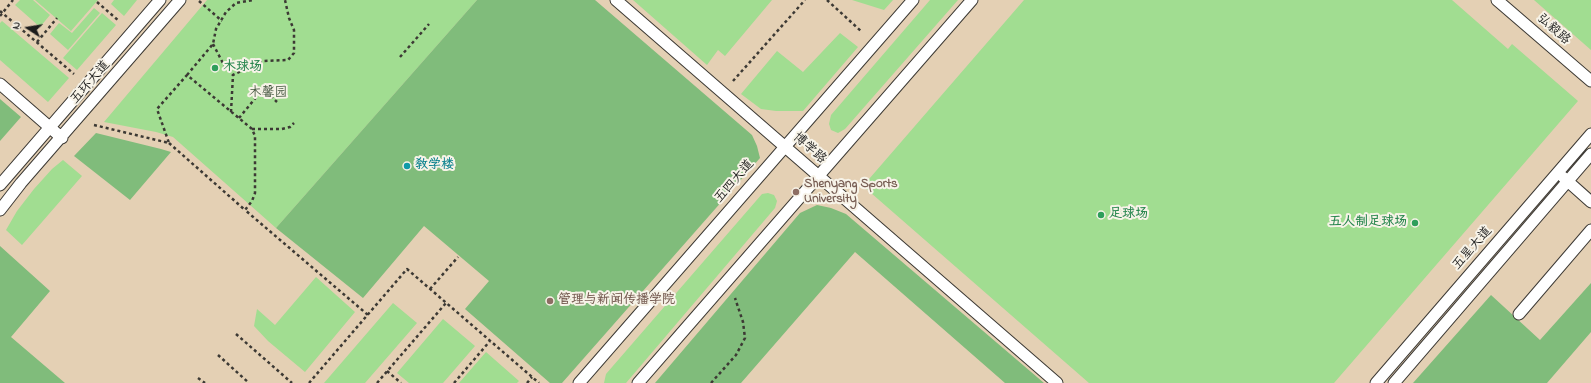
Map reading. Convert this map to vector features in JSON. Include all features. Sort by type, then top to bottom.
[{"type":"lane","name":"五环大道","points":[[0,185],[160,0]]},
{"type":"lane","name":"五环大道","points":[[0,210],[21,183],[62,138],[180,0]]},
{"type":"lane","name":"博学路","points":[[616,0],[1057,383]]},
{"type":"lane","name":"五四大道","points":[[579,383],[913,0]]},
{"type":"lane","points":[[638,383],[972,0]]},
{"type":"lane","name":"弘毅路","points":[[1497,0],[1591,81]]},
{"type":"lane","points":[[0,84],[62,138]]},
{"type":"lane","name":"五星大道","points":[[1376,383],[1591,134]]},
{"type":"lane","points":[[1394,383],[1591,154]]},
{"type":"lane","points":[[1558,172],[1591,202]]},
{"type":"lane","points":[[1519,314],[1591,230]]},
{"type":"path","points":[[0,16],[1,12],[14,0]]},
{"type":"path","points":[[169,143],[158,109],[213,44],[216,29],[226,12],[236,3],[254,0]]},
{"type":"path","points":[[233,74],[262,61],[288,60],[294,53],[294,30],[289,18],[285,0]]},
{"type":"path","points":[[722,93],[805,0]]},
{"type":"path","points":[[827,0],[875,44]]},
{"type":"path","points":[[199,1],[222,21]]},
{"type":"path","points":[[1,12],[86,85]]},
{"type":"path","points":[[36,42],[57,18]]},
{"type":"path","points":[[400,57],[429,24]]},
{"type":"path","points":[[213,44],[225,67],[233,74]]},
{"type":"path","points":[[231,112],[233,74]]},
{"type":"path","points":[[187,75],[252,129],[256,136],[255,193],[252,201],[245,210]]},
{"type":"path","points":[[239,118],[263,89],[278,102]]},
{"type":"path","points":[[252,129],[282,129],[294,123]]},
{"type":"path","points":[[88,124],[169,143],[368,315]]},
{"type":"path","points":[[430,289],[458,257]]},
{"type":"path","points":[[308,383],[407,269],[539,383]]},
{"type":"path","points":[[711,383],[736,355],[745,338],[743,322],[729,279]]},
{"type":"path","points":[[377,383],[446,303]]},
{"type":"path","points":[[236,334],[292,383]]},
{"type":"path","points":[[454,383],[490,341]]},
{"type":"path","points":[[218,355],[249,383]]},
{"type":"path","points":[[387,371],[401,383]]},
{"type":"path","points":[[526,383],[532,377]]},
{"type":"path","points":[[198,378],[205,383]]},
{"type":"shaded area","name":"Shenyang Sports University","points":[[0,0],[1591,0],[1591,383],[0,383]]},
{"type":"green space","points":[[20,0],[33,0],[50,15],[40,27],[15,5]]},
{"type":"green space","points":[[35,0],[98,0],[71,31]]},
{"type":"green space","points":[[114,0],[137,0],[124,16],[111,4]]},
{"type":"green space","name":"木馨园","points":[[207,0],[477,0],[276,228],[173,137],[156,132],[104,122]]},
{"type":"green space","points":[[477,0],[595,0],[752,135],[760,158],[562,383],[550,383],[465,309],[489,281],[424,226],[363,298],[276,228]]},
{"type":"green space","points":[[633,0],[772,0],[725,56],[718,50],[707,65]]},
{"type":"green space","points":[[852,0],[893,0],[884,10]]},
{"type":"green space","points":[[930,0],[958,0],[845,129],[838,133],[831,130],[829,124],[831,115]]},
{"type":"green space","points":[[1024,0],[1452,0],[1508,49],[1512,44],[1578,101],[1334,383],[1089,383],[863,186]]},
{"type":"green space","points":[[1534,0],[1591,0],[1591,50]]},
{"type":"green space","points":[[94,8],[100,13],[68,50],[50,34],[59,23],[72,33]]},
{"type":"green space","points":[[102,13],[116,25],[77,70],[63,58]]},
{"type":"green space","points":[[2,21],[69,78],[48,102],[0,60],[0,23]]},
{"type":"green space","points":[[840,33],[858,47],[803,111],[776,111],[761,109],[741,94],[777,51],[803,72]]},
{"type":"green space","points":[[0,99],[21,117],[0,141]]},
{"type":"green space","points":[[96,133],[171,152],[130,200],[74,156]]},
{"type":"green space","points":[[63,160],[82,176],[22,245],[6,230],[17,211],[34,189],[52,169]]},
{"type":"green space","points":[[768,193],[774,195],[777,201],[775,208],[626,383],[604,383],[606,374],[762,194]]},
{"type":"green space","points":[[817,205],[831,208],[846,214],[1044,383],[1005,383],[855,252],[741,383],[655,383],[800,213]]},
{"type":"green space","points":[[0,246],[50,291],[11,337],[65,383],[0,383]]},
{"type":"green space","points":[[316,277],[355,312],[305,372],[268,341],[254,326],[257,309],[275,325]]},
{"type":"green space","points":[[1591,283],[1591,332],[1547,383],[1413,383],[1491,295],[1540,340]]},
{"type":"green space","points":[[393,303],[417,323],[365,383],[324,383]]},
{"type":"green space","points":[[443,319],[475,346],[443,383],[409,383],[397,373]]},
{"type":"green space","points":[[486,352],[519,381],[517,383],[459,383]]},
{"type":"place","name":"木球场","points":[[215,68]]},
{"type":"place","name":"教学楼","points":[[407,166]]},
{"type":"place","name":"Shenyang Sports University","points":[[796,192]]},
{"type":"place","name":"足球场","points":[[1101,215]]},
{"type":"place","name":"五人制足球场","points":[[1415,223]]},
{"type":"place","name":"管理与新闻传播学院","points":[[550,301]]}]
